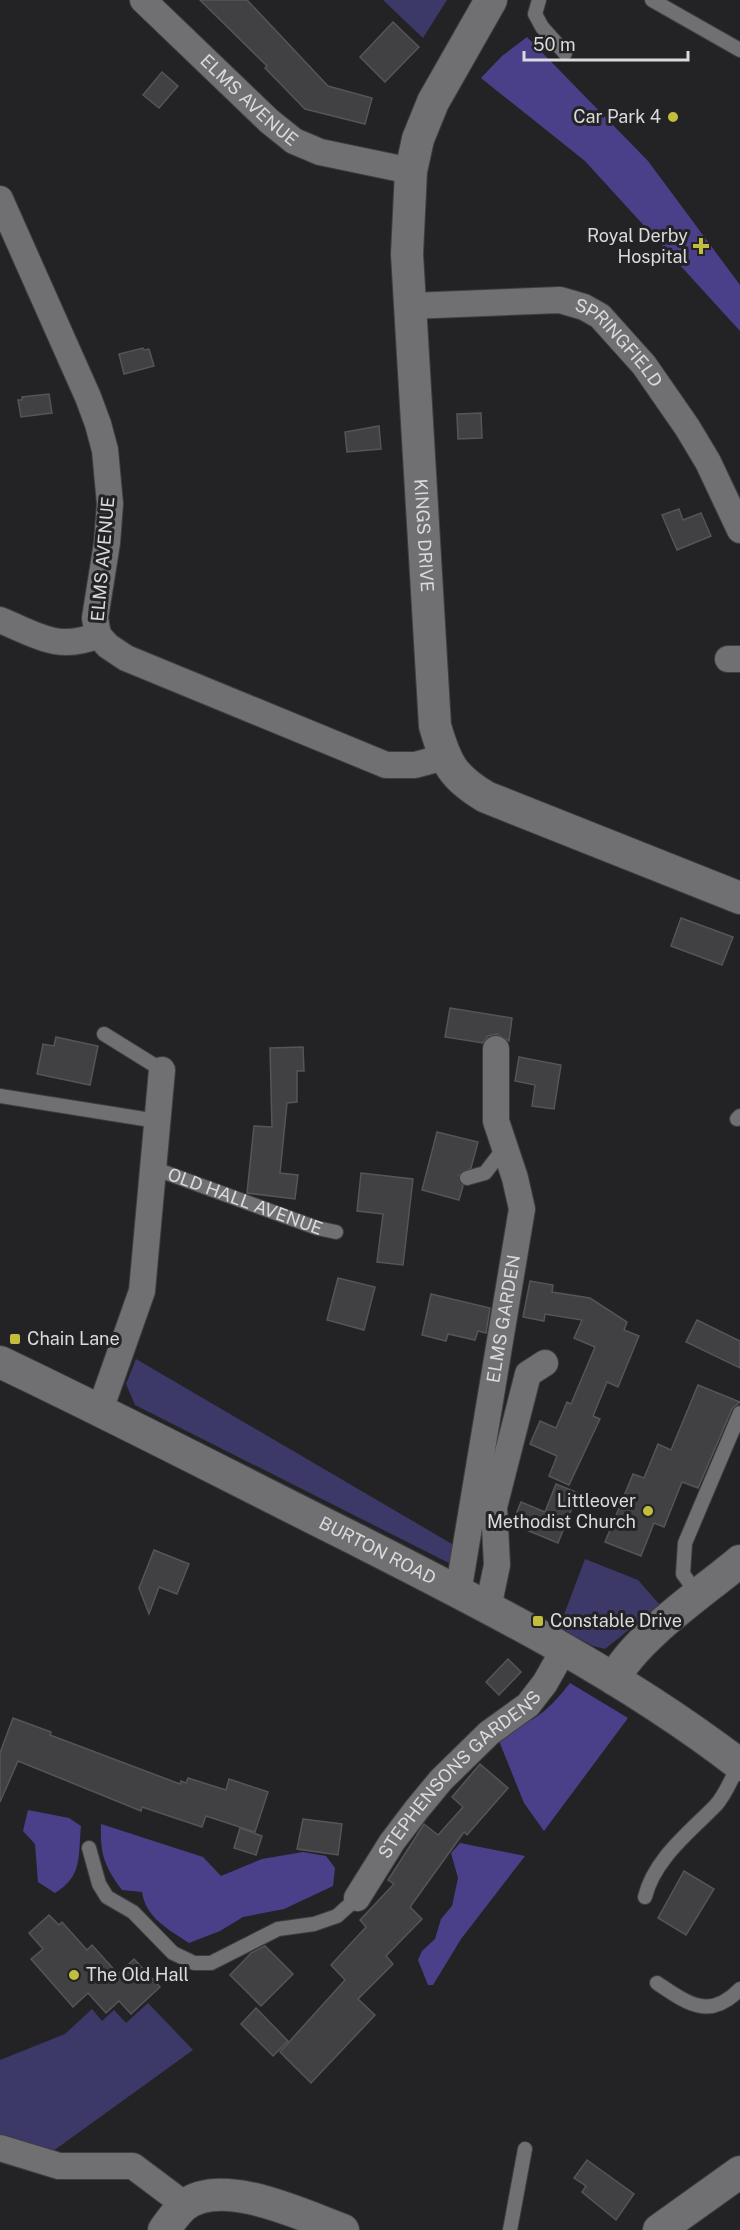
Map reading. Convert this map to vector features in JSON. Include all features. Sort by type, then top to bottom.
[{"type":"street","name":"ELMS AVENUE","points":[[143,0],[269,121],[294,141],[320,152],[411,171]]},
{"type":"street","name":"KINGS DRIVE","points":[[491,0],[433,102],[418,139],[411,171],[407,243],[435,726],[445,757],[463,783],[486,797],[740,898]]},
{"type":"street","name":"ELMS AVENUE","points":[[0,199],[88,397],[105,450],[110,504],[107,543],[95,618],[98,635],[108,646],[126,658],[386,765],[415,765],[445,757]]},
{"type":"street","name":"SPRINGFIELD","points":[[410,306],[560,300],[584,307],[600,316],[613,327],[644,365],[687,427],[708,462],[740,530]]},
{"type":"street","points":[[0,620],[52,641],[69,644],[98,635]]},
{"type":"street","name":"ELMS GARDEN","points":[[458,1593],[522,1209],[496,1121],[494,1105],[496,1049]]},
{"type":"street","name":"OLD HALL AVENUE","points":[[100,1410],[142,1291],[162,1070]]},
{"type":"street","name":"BURTON ROAD","points":[[0,1362],[100,1410],[488,1608],[614,1679],[740,1765]]},
{"type":"street","points":[[488,1608],[497,1565],[494,1507],[500,1475],[528,1374],[545,1363]]},
{"type":"street","points":[[614,1679],[621,1666],[648,1639],[740,1561]]},
{"type":"street","name":"STEPHENSONS GARDENS","points":[[357,1898],[392,1842],[441,1780],[483,1739],[528,1705],[545,1683],[563,1651]]},
{"type":"street","points":[[0,2148],[59,2166],[133,2166],[185,2205]]},
{"type":"street","points":[[659,2230],[740,2172]]},
{"type":"street","points":[[164,2230],[185,2205],[204,2197],[234,2194],[344,2230]]},
{"type":"lane","points":[[539,0],[535,14],[542,27],[566,53]]},
{"type":"lane","points":[[652,0],[740,50]]},
{"type":"lane","points":[[104,1034],[162,1070]]},
{"type":"lane","points":[[0,1096],[158,1121]]},
{"type":"lane","points":[[467,1178],[485,1173],[505,1147]]},
{"type":"lane","name":"OLD HALL AVENUE","points":[[153,1168],[317,1228],[336,1232]]},
{"type":"lane","points":[[699,1596],[683,1574],[685,1543],[740,1413]]},
{"type":"lane","points":[[645,1897],[648,1886],[673,1849],[697,1821],[717,1804],[740,1765]]},
{"type":"lane","points":[[89,1848],[99,1884],[107,1898],[132,1912],[173,1953],[194,1963],[211,1963],[278,1929],[314,1924],[337,1916],[357,1898]]},
{"type":"lane","points":[[657,1983],[687,2003],[703,2008],[721,2003],[740,1989]]},
{"type":"lane","points":[[510,2230],[525,2149]]},
{"type":"shaded area","points":[[383,0],[447,0],[423,38]]},
{"type":"shaded area","points":[[527,37],[648,161],[740,285],[740,331],[585,161],[481,78],[502,56]]},
{"type":"shaded area","points":[[136,1359],[452,1544],[453,1565],[135,1405],[126,1384]]},
{"type":"shaded area","points":[[585,1559],[638,1580],[660,1605],[605,1649],[593,1646],[559,1628]]},
{"type":"shaded area","points":[[570,1683],[628,1718],[544,1831],[524,1803],[499,1741],[509,1732],[543,1712]]},
{"type":"shaded area","points":[[28,1810],[69,1818],[81,1826],[79,1856],[75,1872],[70,1880],[55,1893],[38,1882],[35,1844],[23,1831]]},
{"type":"shaded area","points":[[101,1824],[203,1857],[221,1876],[262,1859],[303,1852],[326,1856],[335,1868],[333,1886],[284,1909],[243,1917],[220,1931],[189,1943],[166,1928],[153,1916],[144,1901],[142,1892],[122,1890],[104,1859]]},
{"type":"shaded area","points":[[460,1843],[525,1856],[461,1939],[433,1985],[428,1985],[418,1960],[422,1951],[435,1939],[441,1919],[452,1906],[458,1878],[451,1853]]},
{"type":"shaded area","points":[[148,2003],[193,2050],[49,2154],[0,2140],[0,2060],[65,2034],[92,2009],[102,2021],[114,2010],[126,2023]]},
{"type":"building","points":[[200,0],[247,0],[328,86],[372,98],[365,124],[305,109],[265,68],[267,66]]},
{"type":"building","points":[[393,22],[419,47],[385,82],[360,57]]},
{"type":"building","points":[[162,72],[178,86],[159,108],[143,95]]},
{"type":"building","points":[[143,348],[144,350],[149,349],[154,366],[124,374],[119,354]]},
{"type":"building","points":[[49,394],[52,413],[21,417],[18,400],[22,400],[22,397]]},
{"type":"building","points":[[481,413],[482,438],[458,439],[457,414]]},
{"type":"building","points":[[379,426],[381,449],[347,452],[345,432]]},
{"type":"building","points":[[679,509],[683,520],[701,513],[711,536],[677,550],[662,515]]},
{"type":"building","points":[[681,918],[733,937],[722,965],[671,946]]},
{"type":"building","points":[[450,1008],[512,1018],[509,1041],[497,1034],[488,1036],[483,1043],[445,1037]]},
{"type":"building","points":[[56,1037],[98,1046],[90,1085],[37,1074],[43,1044],[54,1046]]},
{"type":"building","points":[[303,1047],[304,1071],[297,1071],[297,1102],[287,1103],[280,1173],[298,1175],[295,1199],[247,1193],[254,1126],[272,1127],[270,1048]]},
{"type":"building","points":[[519,1057],[561,1065],[554,1109],[532,1106],[535,1085],[515,1081]]},
{"type":"building","points":[[437,1132],[478,1142],[471,1168],[459,1175],[463,1186],[459,1200],[422,1190]]},
{"type":"building","points":[[361,1173],[413,1179],[403,1265],[377,1262],[383,1214],[357,1211]]},
{"type":"building","points":[[338,1278],[375,1287],[364,1330],[327,1320]]},
{"type":"building","points":[[530,1281],[553,1285],[552,1292],[590,1298],[627,1322],[624,1330],[639,1336],[618,1387],[607,1382],[593,1416],[600,1419],[569,1485],[549,1476],[557,1456],[530,1444],[540,1421],[556,1428],[567,1402],[571,1404],[595,1347],[574,1338],[582,1320],[545,1314],[544,1321],[523,1317]]},
{"type":"building","points":[[431,1294],[490,1308],[486,1333],[478,1331],[475,1340],[448,1334],[446,1341],[422,1335]]},
{"type":"building","points":[[697,1320],[740,1341],[740,1368],[686,1342]]},
{"type":"building","points":[[698,1385],[740,1402],[732,1409],[698,1488],[682,1482],[664,1527],[654,1523],[641,1556],[605,1542],[633,1474],[644,1478],[658,1444],[671,1450]]},
{"type":"building","points":[[556,1484],[578,1493],[558,1543],[512,1524],[521,1502],[545,1512]]},
{"type":"building","points":[[154,1550],[189,1564],[177,1594],[159,1587],[149,1614],[139,1588]]},
{"type":"building","points":[[508,1659],[521,1672],[499,1695],[486,1682]]},
{"type":"building","points":[[13,1718],[51,1732],[50,1735],[180,1784],[181,1781],[186,1783],[188,1778],[226,1790],[229,1779],[268,1792],[255,1832],[206,1816],[202,1827],[142,1807],[141,1811],[18,1761],[0,1802],[0,1753]]},
{"type":"building","points":[[480,1764],[508,1788],[467,1835],[464,1832],[410,1907],[422,1919],[386,1956],[393,1964],[358,1999],[375,2015],[311,2083],[280,2052],[345,1980],[331,1965],[366,1927],[360,1920],[394,1884],[388,1880],[424,1824],[438,1835],[463,1807],[452,1797]]},
{"type":"building","points":[[303,1819],[342,1824],[338,1855],[297,1849]]},
{"type":"building","points":[[240,1828],[262,1836],[256,1855],[234,1848]]},
{"type":"building","points":[[684,1871],[714,1889],[686,1935],[658,1918]]},
{"type":"building","name":"The Old Hall","points":[[49,1915],[59,1925],[62,1922],[87,1950],[92,1945],[118,1974],[134,1959],[160,1987],[131,2014],[119,2001],[106,2013],[88,1993],[73,2007],[31,1959],[43,1949],[29,1933]]},
{"type":"building","points":[[265,1946],[293,1974],[261,2006],[230,1975],[251,1953]]},
{"type":"building","points":[[256,2008],[288,2041],[273,2056],[241,2024]]},
{"type":"building","points":[[587,2160],[634,2194],[616,2220],[582,2192],[586,2186],[574,2178]]},
{"type":"place","name":"Car Park 4","points":[[673,117]]},
{"type":"place","name":"Royal Derby Hospital","points":[[701,246]]},
{"type":"place","name":"Chain Lane","points":[[15,1339]]},
{"type":"place","name":"Littleover Methodist Church","points":[[648,1511]]},
{"type":"place","name":"Constable Drive","points":[[538,1621]]},
{"type":"place","name":"The Old Hall","points":[[74,1975]]}]
